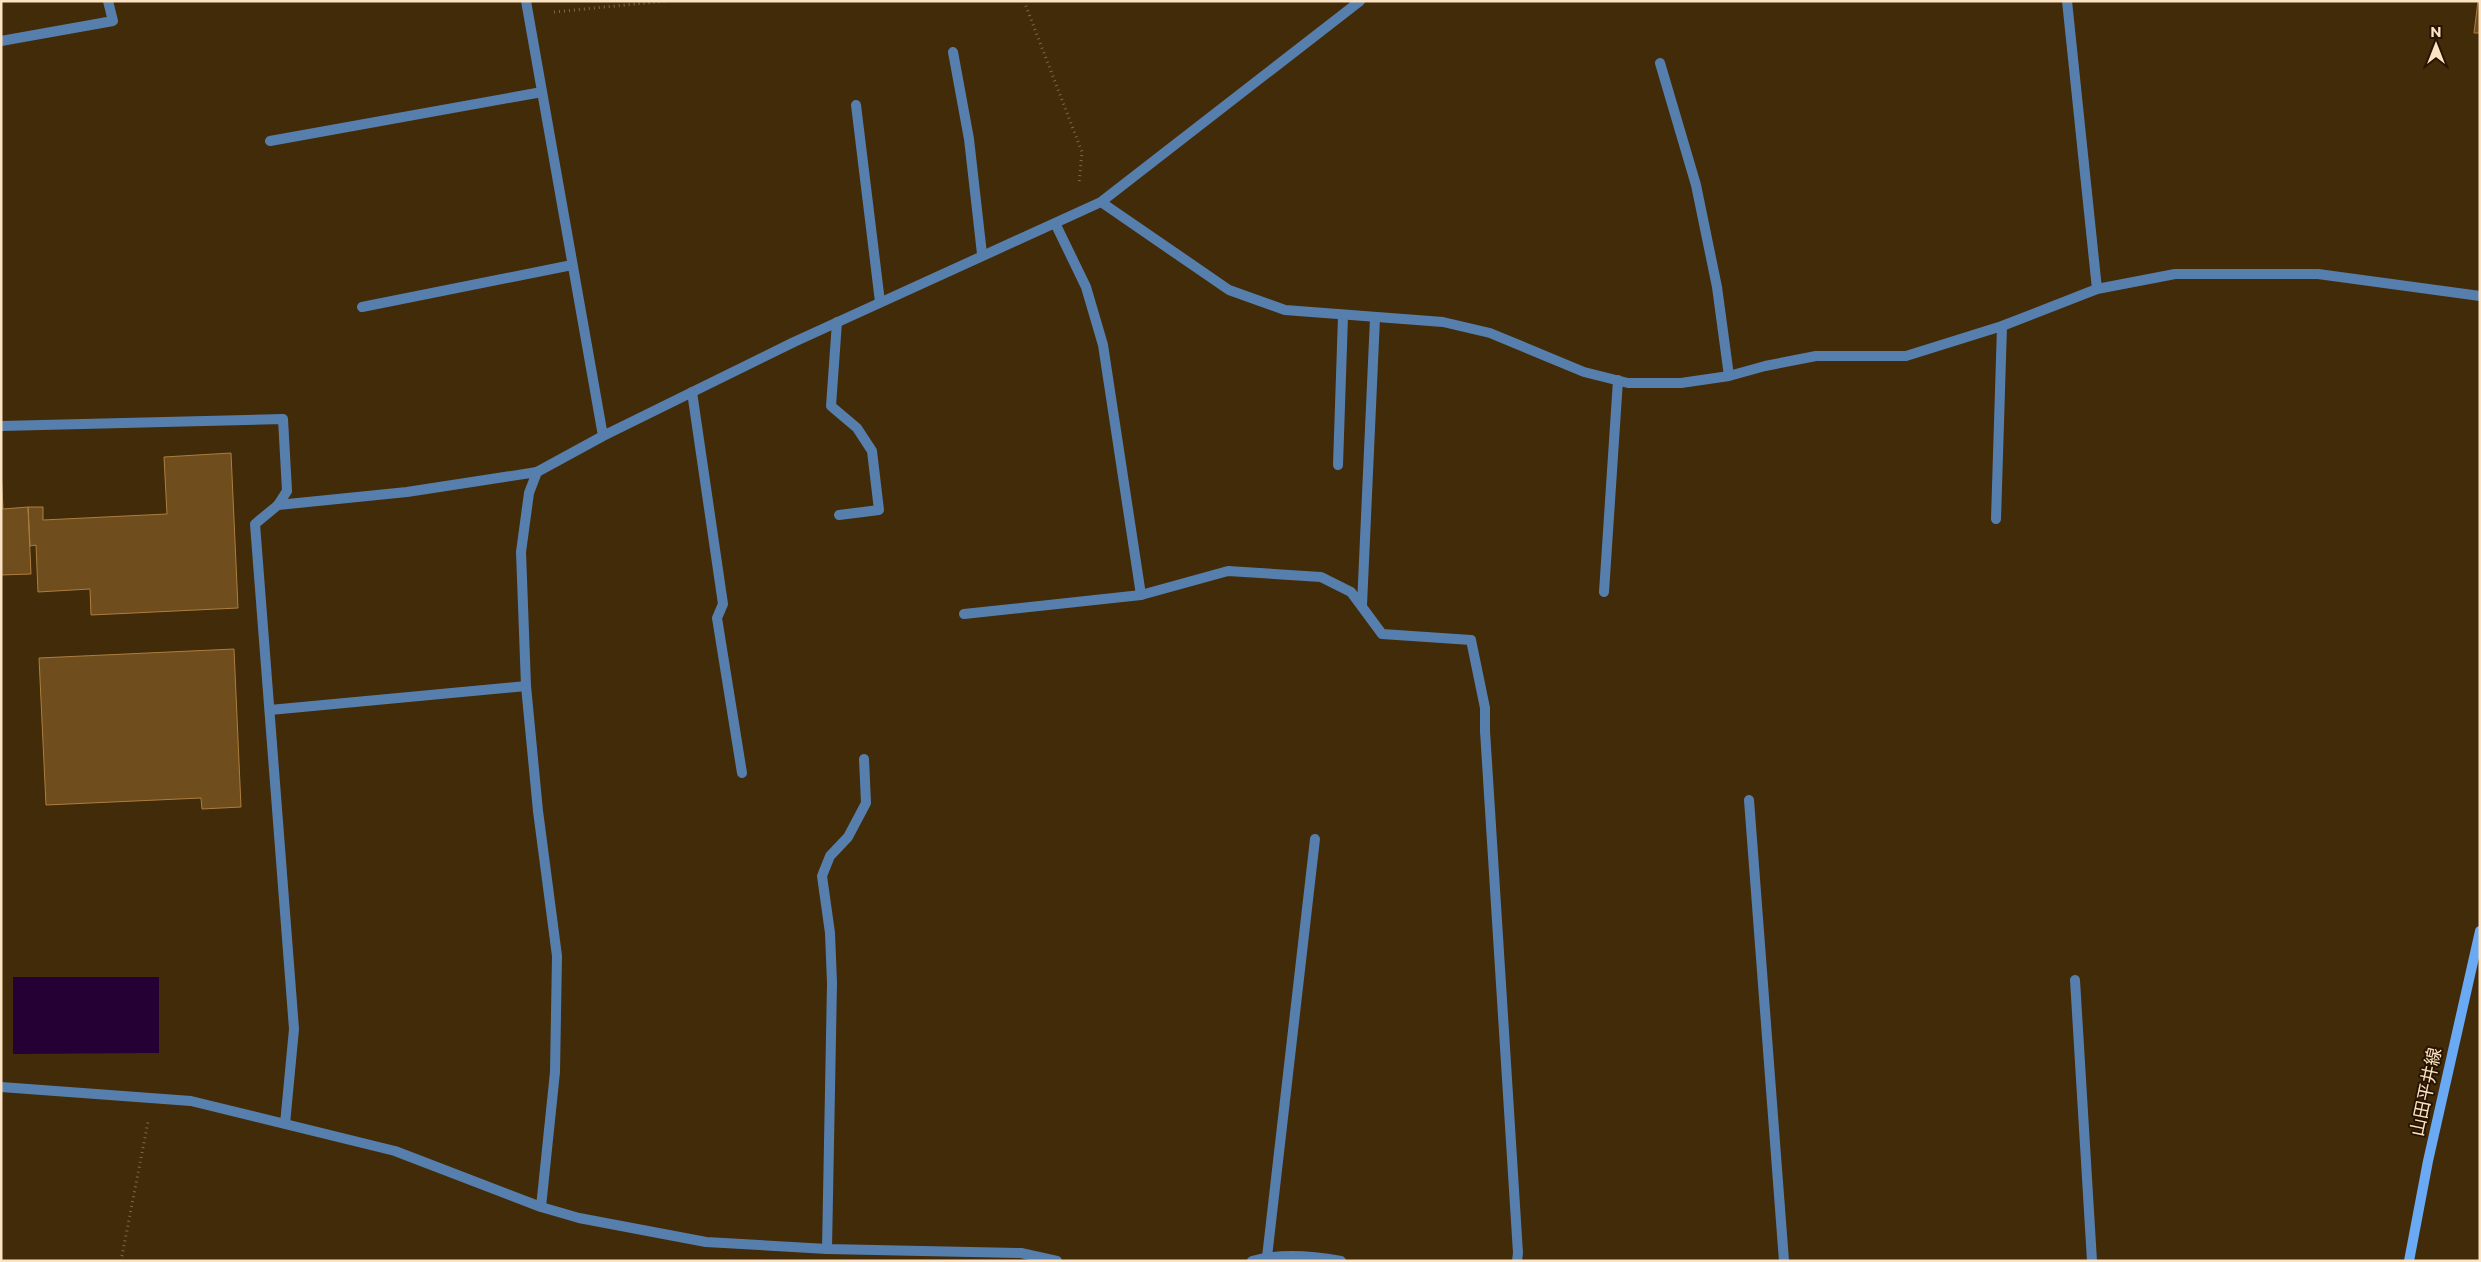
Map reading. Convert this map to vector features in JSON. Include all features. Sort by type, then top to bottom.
[{"type":"main road","name":"山田平井線","points":[[2409,1261],[2432,1142],[2480,931]]},
{"type":"street","points":[[1,40],[113,21],[108,1]]},
{"type":"street","points":[[526,1],[603,436]]},
{"type":"street","points":[[278,505],[407,492],[536,472],[603,436],[837,322],[982,254],[1101,202],[1360,1]]},
{"type":"street","points":[[2067,1],[2096,289]]},
{"type":"street","points":[[953,52],[969,139],[982,254]]},
{"type":"street","points":[[1660,63],[1696,185],[1717,287],[1729,376]]},
{"type":"street","points":[[270,141],[542,92]]},
{"type":"street","points":[[856,105],[880,302]]},
{"type":"street","points":[[1101,202],[1229,290],[1285,310],[1343,316],[1443,322],[1490,334],[1584,372],[1628,383],[1681,383],[1729,376],[1764,366],[1816,356],[1906,356],[2002,326],[2096,289],[2175,274],[2318,274],[2480,296]]},
{"type":"street","points":[[1055,223],[1086,287],[1103,345],[1141,595]]},
{"type":"street","points":[[362,307],[572,265]]},
{"type":"street","points":[[1338,465],[1343,316]]},
{"type":"street","points":[[1362,605],[1375,318]]},
{"type":"street","points":[[837,322],[831,406],[857,428],[872,452],[879,510],[839,515]]},
{"type":"street","points":[[1996,519],[2002,326]]},
{"type":"street","points":[[1604,592],[1618,380]]},
{"type":"street","points":[[692,392],[723,604],[717,618],[742,773]]},
{"type":"street","points":[[1,426],[283,419],[287,491],[278,505],[255,524],[294,1029],[285,1124]]},
{"type":"street","points":[[536,472],[528,493],[520,552],[526,686],[538,811],[557,956],[555,1072],[541,1207]]},
{"type":"street","points":[[964,614],[1141,595],[1228,571],[1321,577],[1351,592],[1382,634],[1471,640],[1486,708],[1486,751],[1517,1261]]},
{"type":"street","points":[[270,710],[526,686]]},
{"type":"street","points":[[827,1249],[832,983],[830,933],[822,876],[830,856],[848,837],[866,803],[864,759]]},
{"type":"street","points":[[1749,800],[1784,1261]]},
{"type":"street","points":[[1267,1257],[1316,839]]},
{"type":"street","points":[[2075,980],[2092,1261]]},
{"type":"street","points":[[1,1087],[191,1100],[395,1151],[541,1207],[579,1218],[706,1242],[827,1249],[1021,1253],[1057,1261]]},
{"type":"street","points":[[1252,1261],[1267,1257],[1319,1257],[1341,1261]]},
{"type":"path","points":[[528,15],[666,1]]},
{"type":"path","points":[[1024,1],[1082,152],[1076,214]]},
{"type":"path","points":[[121,1261],[153,1097]]},
{"type":"shaded area","points":[[13,977],[159,977],[159,1053],[13,1054]]},
{"type":"building","points":[[2478,1],[2480,1],[2480,33],[2474,33]]},
{"type":"building","points":[[231,453],[238,608],[91,615],[90,589],[38,592],[36,545],[30,546],[28,507],[43,507],[43,520],[167,514],[164,457]]},
{"type":"building","points":[[1,470],[3,509],[28,507],[31,574],[1,575]]},
{"type":"building","points":[[234,649],[241,807],[202,809],[201,798],[46,805],[39,658]]}]
